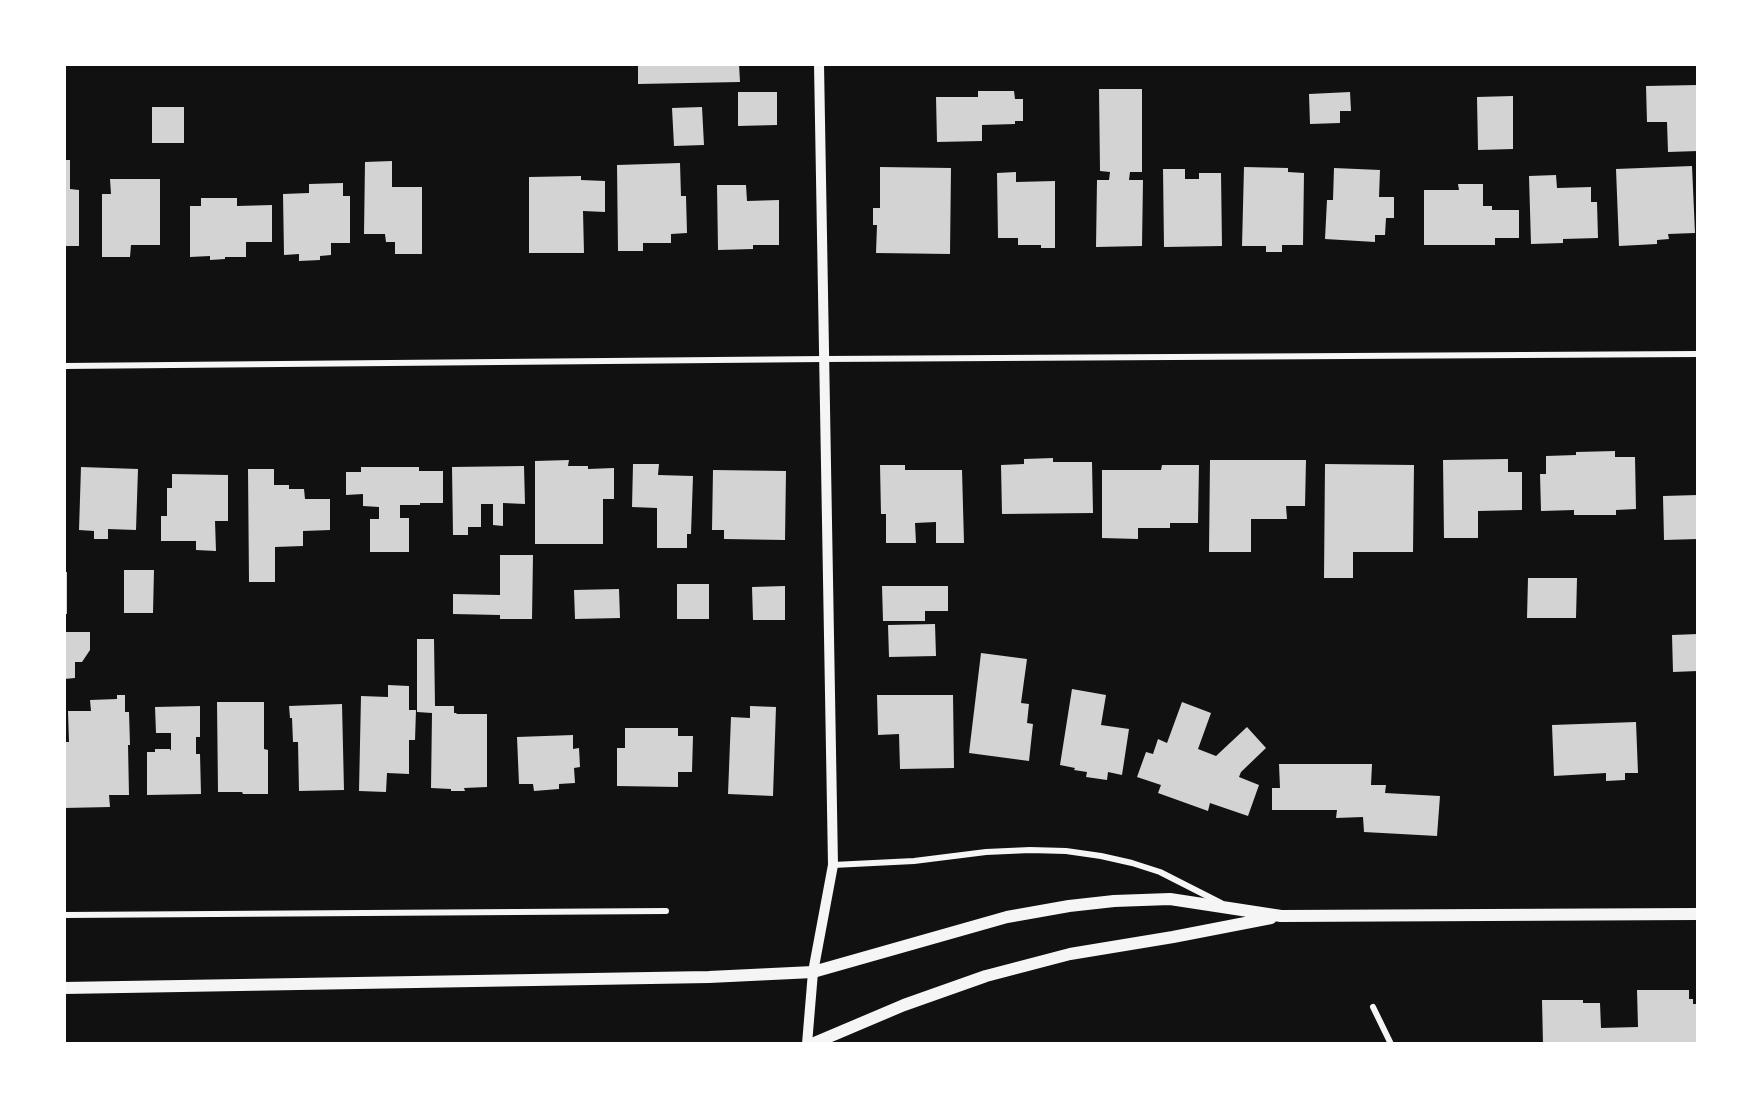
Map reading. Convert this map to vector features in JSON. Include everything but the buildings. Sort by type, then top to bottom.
[{"type":"main road","points":[[64,988],[709,977],[813,972],[1007,917],[1114,901],[1170,899],[1281,916],[1698,914]]},
{"type":"main road","points":[[809,1044],[904,1005],[986,976],[1070,954],[1281,916]]},
{"type":"street","points":[[809,1044],[813,972],[833,865],[819,64]]},
{"type":"street","points":[[64,366],[1698,354]]},
{"type":"street","points":[[833,865],[914,861],[986,852],[1065,850],[1122,861],[1160,872],[1233,909]]},
{"type":"street","points":[[64,915],[666,911]]},
{"type":"street","points":[[1373,1007],[1392,1044]]}]
